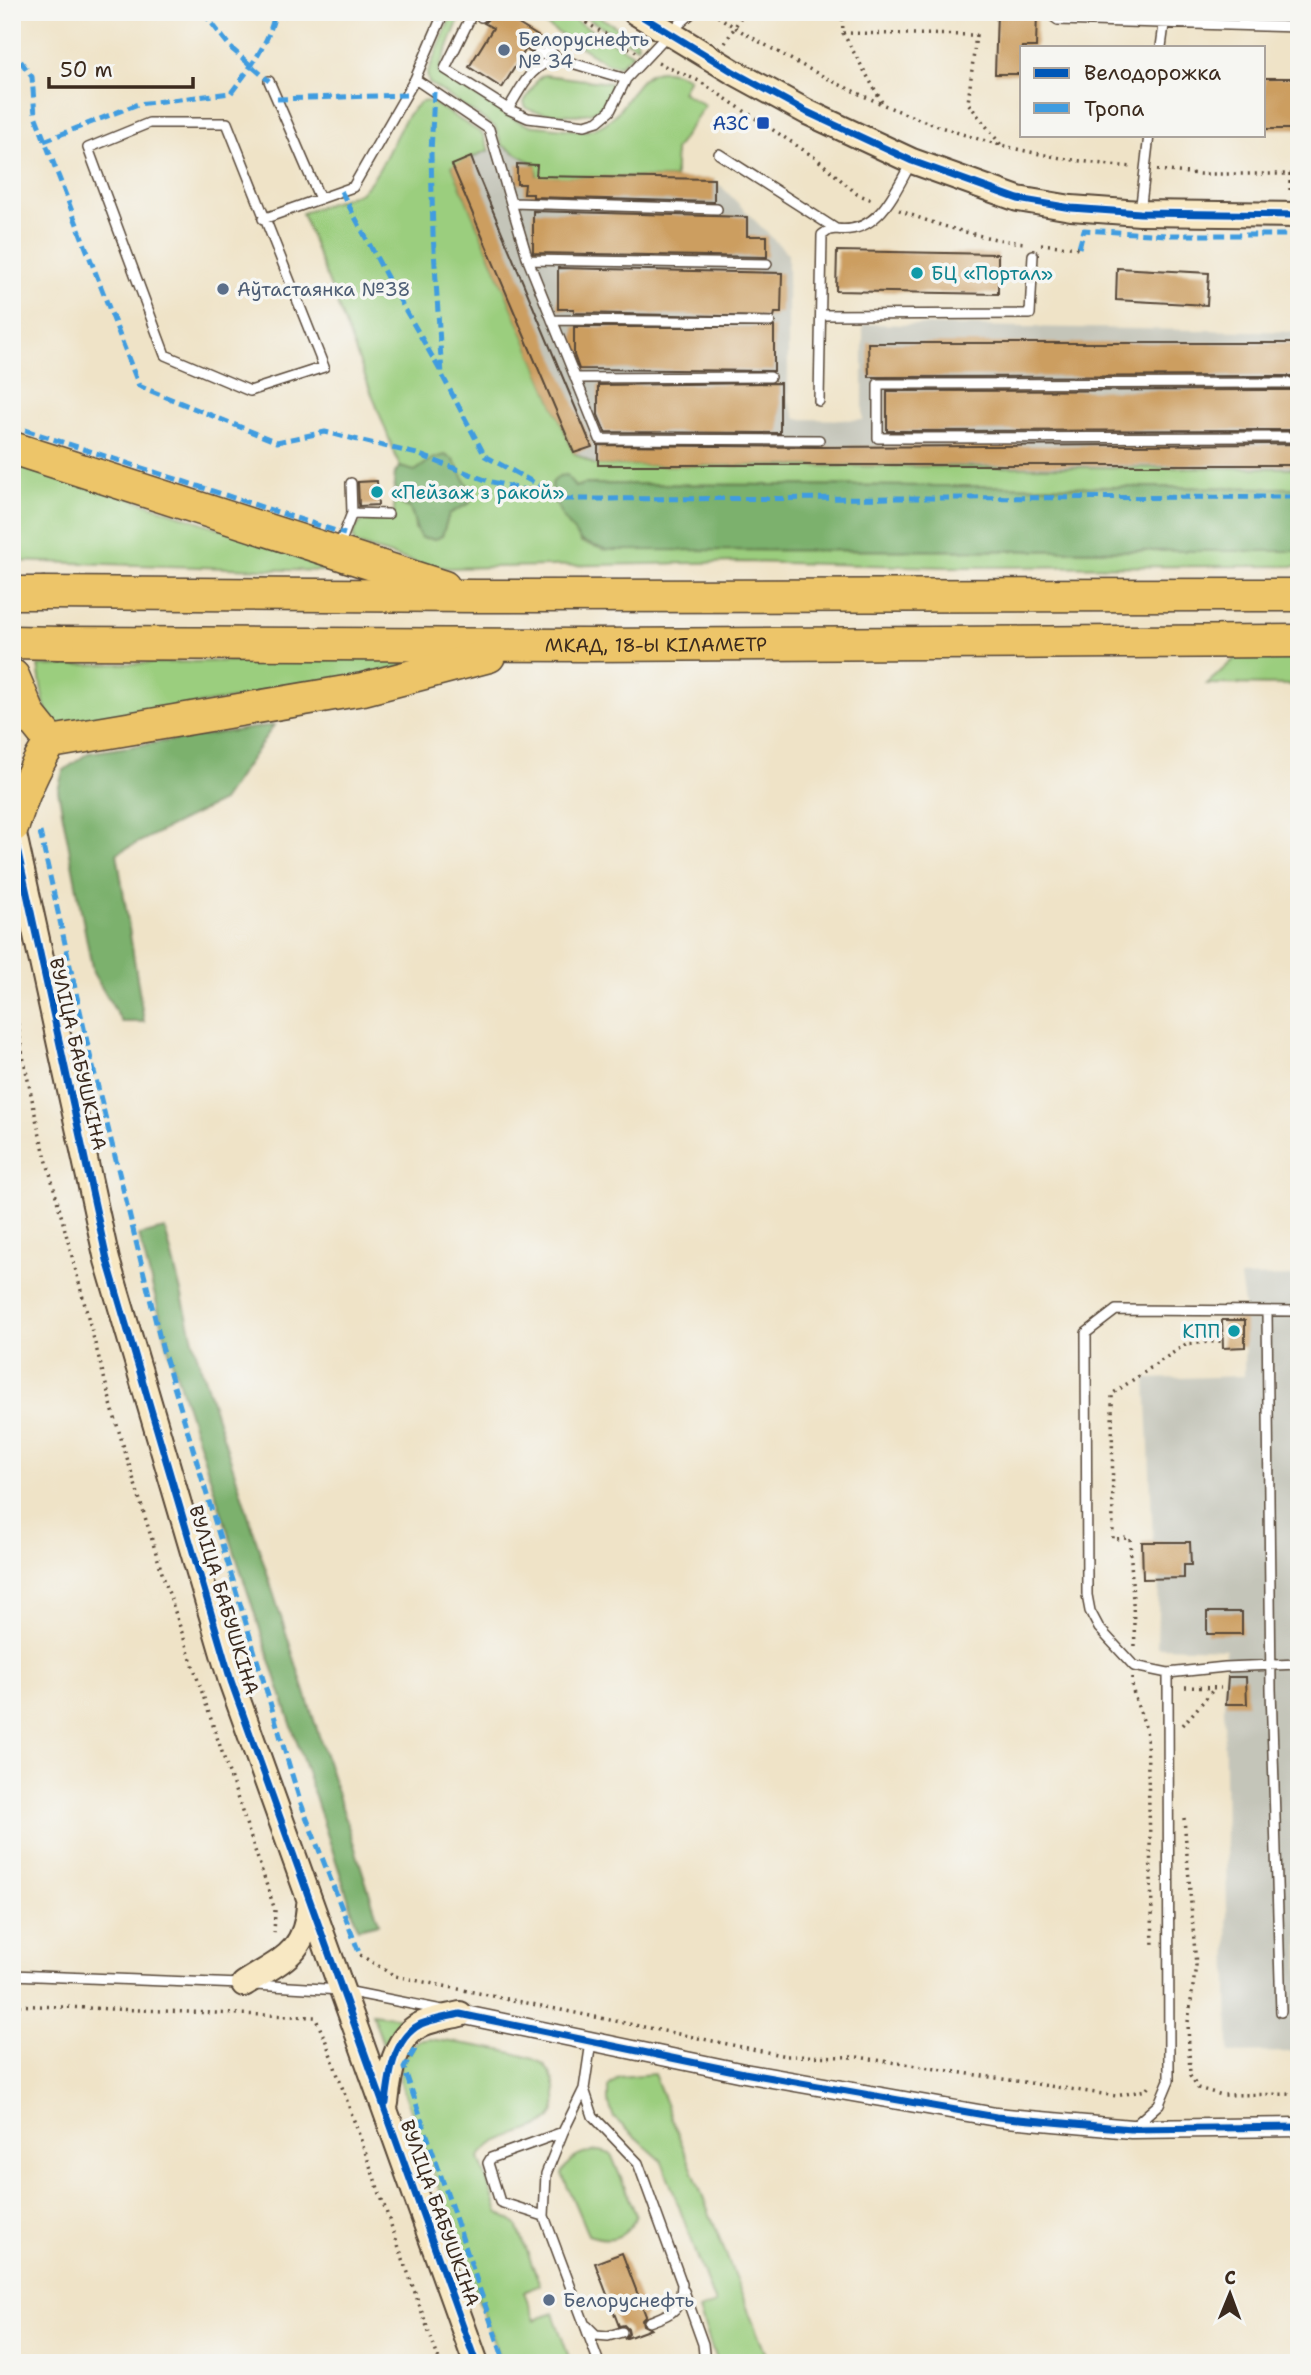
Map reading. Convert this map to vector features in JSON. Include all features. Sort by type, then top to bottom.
[{"type":"highway","points":[[12,448],[336,554],[476,596]]},
{"type":"highway","points":[[12,593],[476,596],[1299,595]]},
{"type":"highway","name":"МКАД, 18-Ы КІЛАМЕТР","points":[[12,642],[588,645],[1299,641]]},
{"type":"highway","points":[[12,826],[39,759],[51,742],[363,689],[491,656],[588,645]]},
{"type":"highway","points":[[13,676],[30,716],[51,742]]},
{"type":"street","points":[[635,12],[732,71],[807,112],[912,161],[1018,199],[1071,208],[1140,213],[1299,215]]},
{"type":"street","points":[[12,721],[13,676]]},
{"type":"street","name":"ВУЛІЦА БАБУШКІНА","points":[[12,826],[107,1260],[231,1681],[476,2363]]},
{"type":"street","points":[[244,1984],[285,1957],[299,1944],[308,1926],[310,1901]]},
{"type":"street","points":[[386,2107],[389,2075],[403,2039],[421,2025],[460,2014],[744,2073],[996,2117],[1131,2129],[1299,2127]]},
{"type":"lane","points":[[263,219],[353,187],[415,79],[444,12]]},
{"type":"lane","points":[[478,14],[445,69],[508,109],[528,118],[585,125],[598,121],[610,111],[626,79],[670,32],[693,12]]},
{"type":"lane","points":[[1047,12],[1058,20],[1106,17],[1164,25],[1299,27]]},
{"type":"lane","points":[[1161,46],[1164,25]]},
{"type":"lane","points":[[544,44],[557,58]]},
{"type":"lane","points":[[538,53],[626,79]]},
{"type":"lane","points":[[508,109],[534,68],[557,58]]},
{"type":"lane","points":[[415,79],[489,129],[527,260],[600,439],[819,440]]},
{"type":"lane","points":[[269,81],[320,198]]},
{"type":"lane","points":[[149,123],[227,123],[263,219],[324,367],[250,391],[164,355],[88,148],[149,123]]},
{"type":"lane","points":[[1140,213],[1149,136]]},
{"type":"lane","points":[[719,154],[836,229]]},
{"type":"lane","points":[[819,401],[822,235],[829,230],[846,231],[869,224],[887,206],[912,161]]},
{"type":"lane","points":[[512,203],[717,209]]},
{"type":"lane","points":[[821,315],[1030,314],[1033,255]]},
{"type":"lane","points":[[527,260],[767,264]]},
{"type":"lane","points":[[552,320],[770,322]]},
{"type":"lane","points":[[575,378],[770,377]]},
{"type":"lane","points":[[1299,383],[878,384],[878,438],[1299,437]]},
{"type":"lane","points":[[336,554],[352,513],[351,483]]},
{"type":"lane","points":[[352,513],[388,514]]},
{"type":"lane","points":[[1299,1311],[1116,1310],[1086,1333],[1087,1595],[1090,1611],[1099,1628],[1134,1666],[1168,1673],[1299,1664]]},
{"type":"lane","points":[[1267,1311],[1270,1664],[1281,2012]]},
{"type":"lane","points":[[1131,2129],[1158,2104],[1169,2080],[1168,1673]]},
{"type":"lane","points":[[12,1975],[341,1990],[460,2014]]},
{"type":"lane","points":[[591,2042],[584,2088],[562,2132],[546,2174],[544,2216],[599,2363]]},
{"type":"lane","points":[[584,2088],[593,2116],[638,2163],[703,2344],[705,2363]]},
{"type":"lane","points":[[544,2216],[500,2202],[488,2164],[491,2158],[562,2132]]},
{"type":"lane","points":[[649,2322],[673,2313],[682,2300],[682,2284]]},
{"type":"lane","points":[[583,2322],[596,2335],[608,2336],[622,2332]]},
{"type":"path","points":[[568,12],[647,58],[699,81],[817,159],[857,194],[918,218],[1010,242],[1079,248]]},
{"type":"path","points":[[712,12],[734,28],[884,106],[954,132],[1002,146],[1042,156],[1199,174],[1299,174]]},
{"type":"path","points":[[734,28],[744,12]]},
{"type":"path","points":[[842,12],[843,33],[884,106]]},
{"type":"path","points":[[843,33],[976,36],[968,103],[1002,146]]},
{"type":"path","points":[[1290,174],[1290,187]]},
{"type":"path","points":[[12,989],[38,1128],[103,1376],[163,1576],[275,1910],[274,1943]]},
{"type":"path","points":[[1135,1654],[1130,1538],[1113,1539],[1112,1395],[1186,1344],[1223,1341]]},
{"type":"path","points":[[1132,1681],[1132,1693],[1144,1721],[1147,1736],[1153,1955]]},
{"type":"path","points":[[1168,1685],[1213,1690],[1222,1688]]},
{"type":"path","points":[[1177,1732],[1213,1690]]},
{"type":"path","points":[[1184,1814],[1196,1965],[1188,2022],[1190,2076],[1199,2088],[1222,2095],[1299,2094]]},
{"type":"path","points":[[360,1955],[395,1976],[786,2056],[857,2057],[1116,2096],[1146,2090],[1157,2078]]},
{"type":"path","points":[[12,2005],[315,2017],[330,2052],[440,2363]]},
{"type":"shaded area","points":[[502,145],[537,164],[537,176],[714,179],[788,254],[788,399],[796,419],[863,420],[863,324],[1299,332],[1299,467],[595,465],[574,453],[452,165]]},
{"type":"shaded area","points":[[1299,1276],[1299,2052],[1229,2053],[1224,1704],[1226,1649],[1157,1647],[1159,1578],[1143,1579],[1142,1542],[1153,1541],[1146,1379],[1244,1376],[1245,1311],[1240,1277]]},
{"type":"green space","points":[[453,12],[462,12],[438,72],[506,115],[527,125],[585,131],[602,125],[615,115],[643,79],[654,72],[669,71],[689,78],[682,92],[705,105],[675,150],[675,178],[537,177],[536,165],[502,145],[495,127],[429,83],[427,74]]},
{"type":"green space","points":[[525,12],[560,12],[633,54],[619,66],[608,64]]},
{"type":"green space","points":[[576,12],[591,12],[635,38],[637,47]]},
{"type":"green space","points":[[544,75],[610,83],[615,91],[604,106],[589,113],[573,115],[536,112],[526,108],[524,102],[538,79]]},
{"type":"green space","points":[[424,101],[431,102],[483,134],[489,150],[452,166],[574,453],[595,465],[1299,468],[1299,488],[585,484],[575,487],[570,482],[581,542],[606,550],[1299,551],[1299,566],[948,567],[742,562],[449,568],[427,566],[355,544],[354,531],[362,521],[394,520],[394,481],[402,505],[409,508],[414,517],[415,529],[442,536],[449,514],[471,491],[453,459],[432,459],[415,472],[400,467],[302,213],[359,193],[378,171],[407,117]]},
{"type":"green space","points":[[445,455],[453,459],[471,491],[470,503],[449,514],[442,536],[436,539],[421,538],[410,508],[401,502],[396,494],[395,473],[400,467],[415,471],[432,459]]},
{"type":"green space","points":[[12,458],[348,572],[14,561]]},
{"type":"green space","points":[[567,475],[575,487],[585,484],[1299,488],[1299,551],[606,550],[581,541],[562,516],[552,495],[552,483],[559,476]]},
{"type":"green space","points":[[1240,654],[1299,654],[1299,685],[1207,684]]},
{"type":"green space","points":[[451,655],[326,685],[57,726],[45,706],[38,666]]},
{"type":"green space","points":[[274,725],[222,801],[117,853],[144,1022],[122,1022],[93,973],[58,790],[63,771],[88,753]]},
{"type":"green space","points":[[165,1229],[197,1355],[379,1923],[358,1928],[171,1358],[139,1235]]},
{"type":"green space","points":[[372,2014],[411,2019],[393,2028],[384,2046]]},
{"type":"green space","points":[[430,2039],[524,2056],[545,2066],[552,2076],[556,2100],[550,2119],[535,2128],[500,2140],[485,2150],[479,2158],[498,2212],[517,2225],[540,2285],[524,2292],[535,2320],[553,2313],[571,2363],[501,2363],[400,2080],[401,2062],[417,2041]]},
{"type":"green space","points":[[654,2074],[766,2355],[765,2363],[717,2363],[699,2310],[715,2304],[662,2161],[614,2118],[608,2101],[608,2087],[619,2077]]},
{"type":"green space","points":[[600,2151],[611,2154],[636,2215],[633,2223],[618,2237],[588,2235],[562,2174],[568,2163],[577,2156]]},
{"type":"building","points":[[487,12],[499,12],[541,38],[531,53],[526,49],[502,88],[469,67],[493,28],[484,23],[488,19]]},
{"type":"building","points":[[997,12],[1037,12],[1036,46],[1020,46],[1020,74],[995,74]]},
{"type":"building","points":[[1266,78],[1299,78],[1299,129],[1266,129]]},
{"type":"building","points":[[471,157],[592,447],[574,453],[452,165]]},
{"type":"building","points":[[517,164],[537,165],[536,176],[714,179],[714,202],[533,197],[533,194],[524,194],[525,184],[517,184]]},
{"type":"building","points":[[533,211],[747,217],[747,236],[767,236],[767,257],[533,253]]},
{"type":"building","name":"БЦ «Портал»","points":[[837,251],[998,254],[998,294],[836,291]]},
{"type":"building","points":[[558,268],[782,273],[781,313],[775,313],[774,317],[574,313],[574,309],[558,309]]},
{"type":"building","points":[[1117,268],[1209,273],[1207,305],[1116,300]]},
{"type":"building","points":[[574,327],[774,327],[774,371],[579,369],[574,355]]},
{"type":"building","points":[[868,343],[1299,343],[1299,376],[869,377]]},
{"type":"building","points":[[780,383],[780,433],[605,432],[598,415],[598,385]]},
{"type":"building","points":[[1299,390],[1299,430],[887,431],[887,391]]},
{"type":"building","points":[[1299,444],[1299,465],[598,465],[598,445],[819,447]]},
{"type":"building","points":[[377,481],[378,505],[359,506],[358,482]]},
{"type":"building","name":"КПП","points":[[1222,1320],[1245,1320],[1245,1347],[1223,1348]]},
{"type":"building","points":[[1142,1542],[1190,1542],[1191,1565],[1184,1565],[1184,1578],[1143,1579]]},
{"type":"building","points":[[1207,1612],[1242,1612],[1242,1634],[1207,1634]]},
{"type":"building","points":[[1228,1677],[1246,1677],[1247,1704],[1226,1704]]},
{"type":"building","points":[[622,2253],[646,2316],[642,2320],[643,2325],[651,2329],[624,2339],[629,2334],[628,2329],[624,2325],[619,2326],[595,2263]]},
{"type":"marked path","points":[[203,12],[232,49],[269,81]]},
{"type":"marked path","points":[[44,141],[138,104],[231,93],[264,45],[275,12]]},
{"type":"marked path","points":[[438,12],[441,20]]},
{"type":"marked path","points":[[12,49],[32,77],[35,115],[139,386],[277,442],[325,432],[417,454],[488,481],[546,495]]},
{"type":"marked path","points":[[434,92],[431,153],[433,234],[442,375],[485,456],[564,499],[1299,497]]},
{"type":"marked path","points":[[277,99],[406,95]]},
{"type":"marked path","points":[[341,191],[441,372]]},
{"type":"marked path","points":[[1079,248],[1084,230],[1166,235],[1299,235]]},
{"type":"marked path","points":[[12,423],[19,428],[345,534]]},
{"type":"marked path","points":[[40,832],[90,1055],[162,1347],[300,1801],[360,1955]]},
{"type":"marked path","points":[[415,2049],[404,2068],[505,2363]]},
{"type":"cycle path","points":[[635,12],[732,71],[807,112],[912,161],[1018,199],[1071,208],[1140,213],[1299,215]]},
{"type":"cycle path","points":[[12,825],[107,1260],[231,1681],[476,2363]]},
{"type":"cycle path","points":[[386,2103],[394,2059],[404,2038],[421,2024],[460,2014],[744,2073],[996,2117],[1131,2129],[1299,2127]]},
{"type":"place","name":"Белоруснефть № 34","points":[[504,50]]},
{"type":"place","name":"АЗС","points":[[763,123]]},
{"type":"place","name":"БЦ «Портал»","points":[[917,273]]},
{"type":"place","name":"Аўтастаянка №38","points":[[223,289]]},
{"type":"place","name":"«Пейзаж з ракой»","points":[[377,492]]},
{"type":"place","name":"КПП","points":[[1234,1331]]},
{"type":"place","name":"Белоруснефть","points":[[549,2300]]}]
